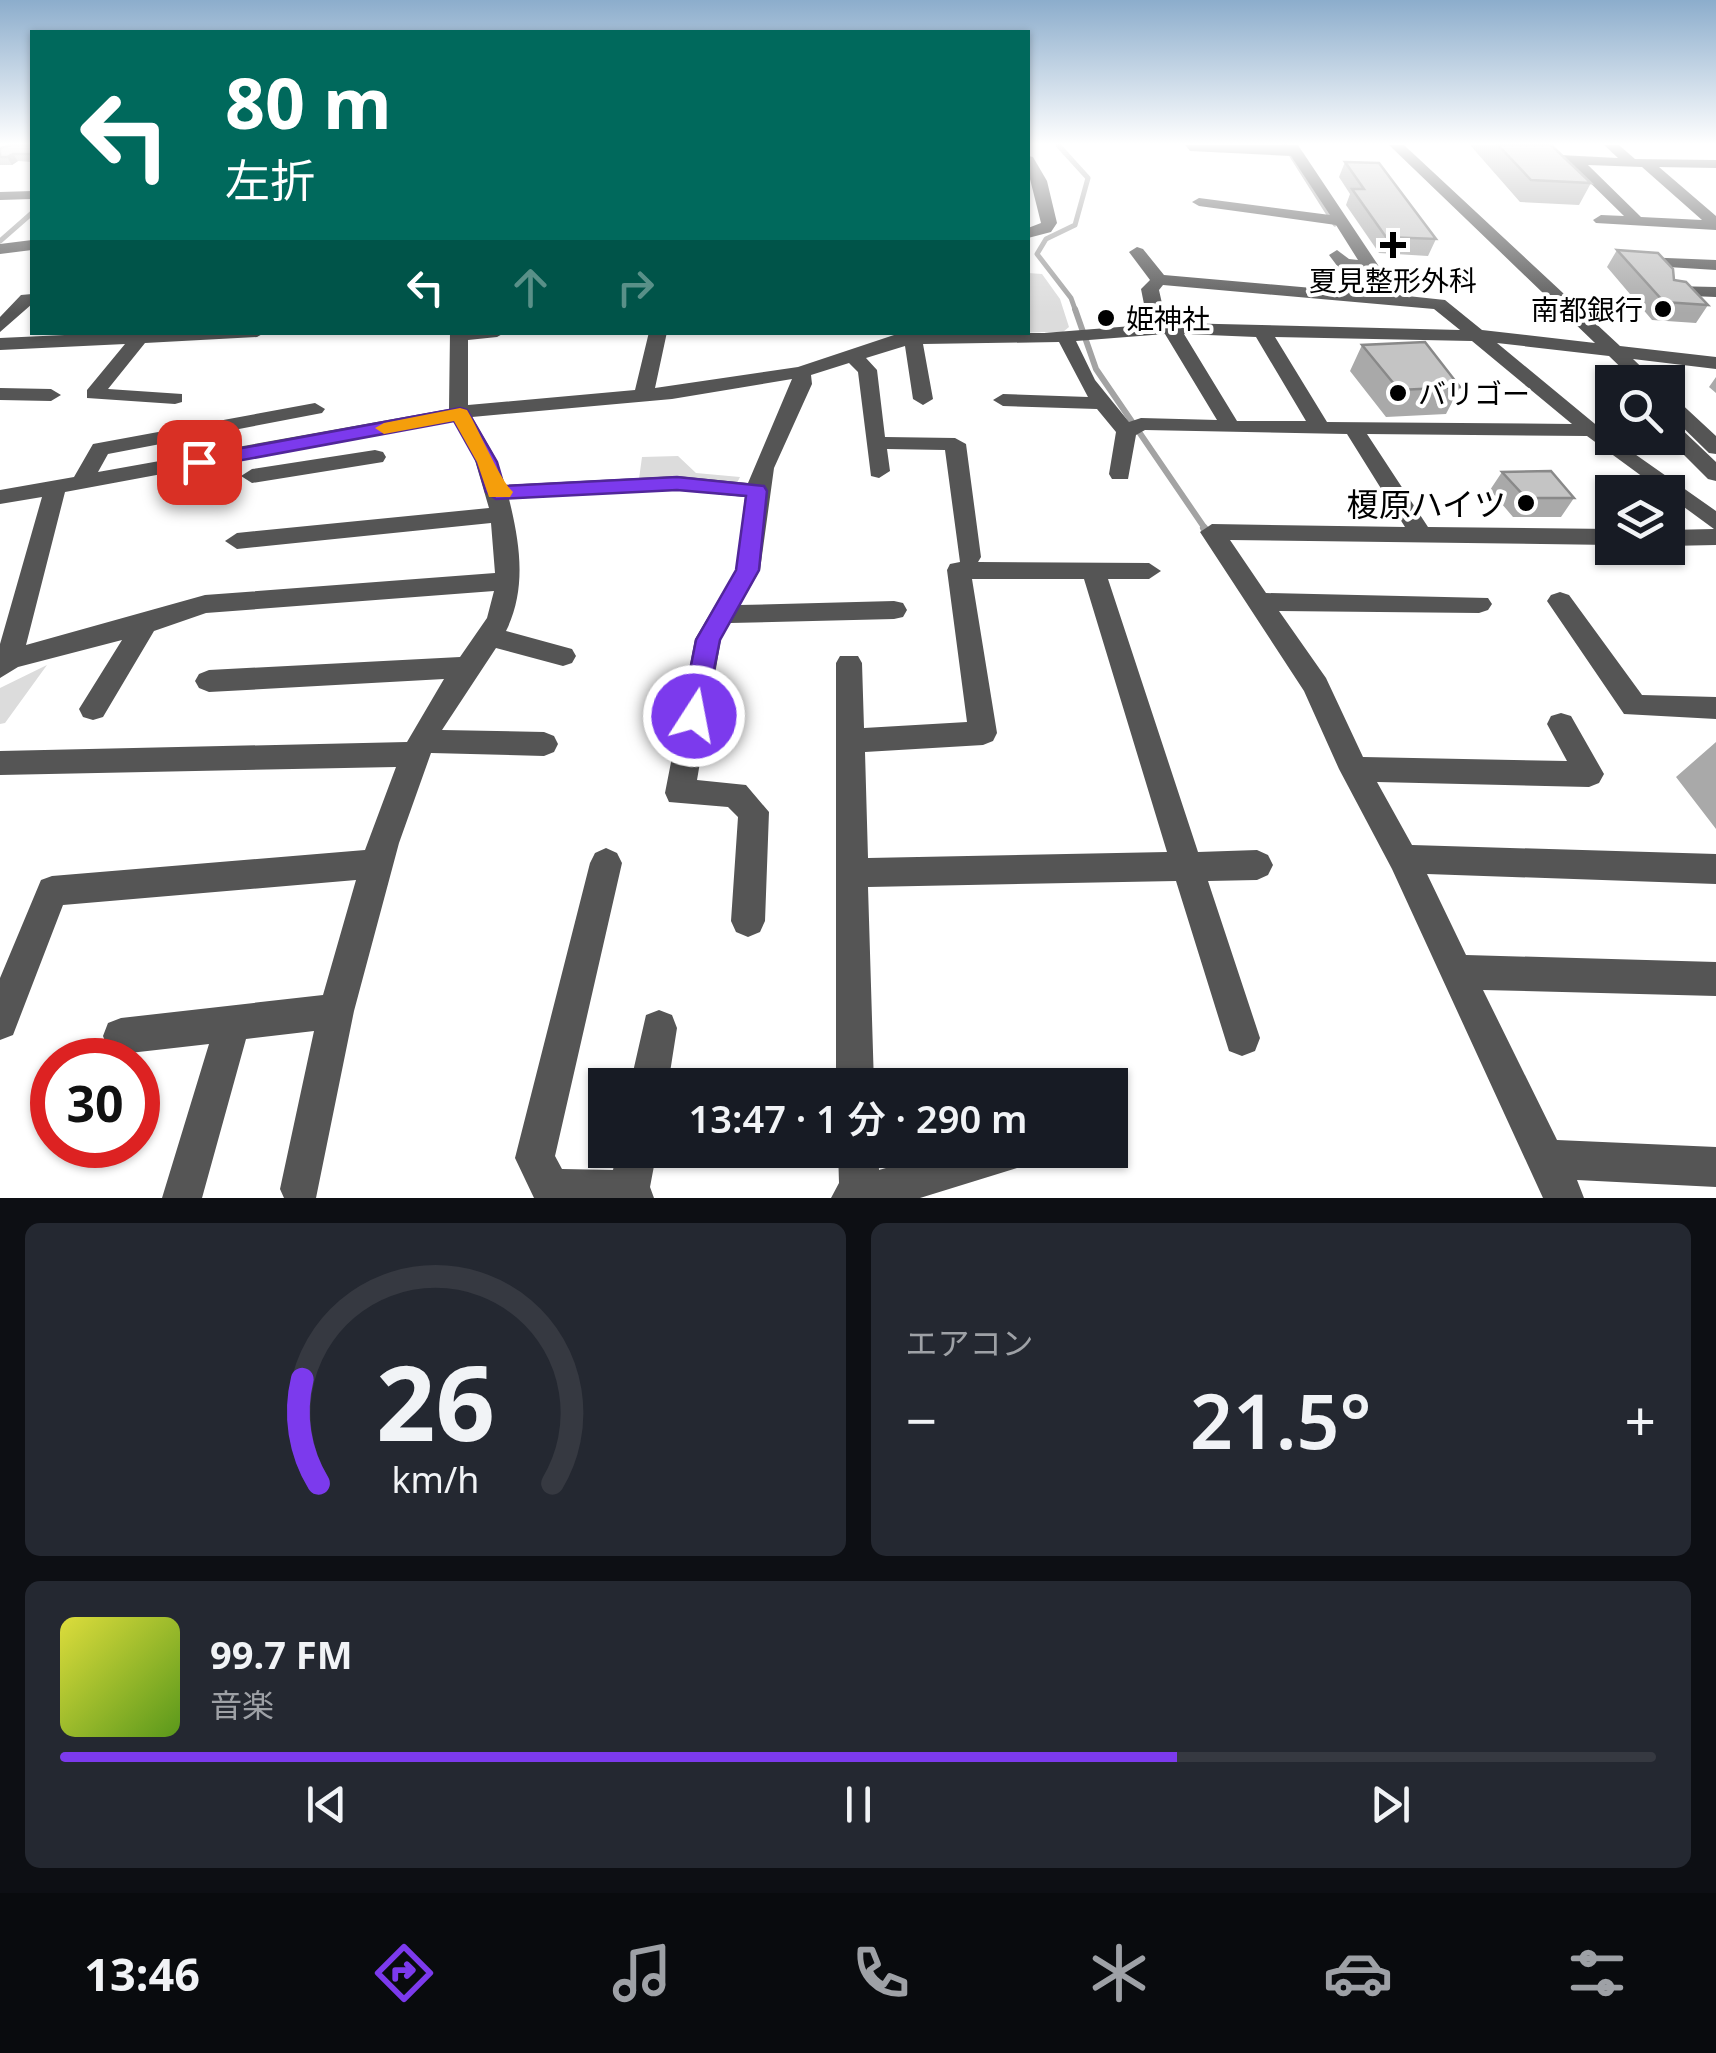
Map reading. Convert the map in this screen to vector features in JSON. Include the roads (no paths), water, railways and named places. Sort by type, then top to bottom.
[{"type":"street","points":[[1030,233],[1035,234],[1049,223],[1044,201]]},
{"type":"street","points":[[1322,201],[1363,265],[1391,297]]},
{"type":"street","points":[[1436,201],[1605,365]]},
{"type":"street","points":[[1455,201],[1629,365]]},
{"type":"street","points":[[1617,201],[1634,218]]},
{"type":"street","points":[[1686,201],[1716,225]]},
{"type":"street","points":[[1199,202],[1334,220]]},
{"type":"street","points":[[1601,220],[1716,225]]},
{"type":"street","points":[[1616,236],[1716,240]]},
{"type":"street","points":[[0,248],[30,245]]},
{"type":"street","points":[[1137,252],[1141,262],[1160,280],[1439,304],[1592,430],[1716,522]]},
{"type":"street","points":[[1337,255],[1344,264],[1363,265]]},
{"type":"street","points":[[1642,262],[1716,265]]},
{"type":"street","points":[[1160,280],[1150,288],[1154,309],[1171,328],[1231,427]]},
{"type":"street","points":[[1671,291],[1716,292]]},
{"type":"street","points":[[0,327],[30,299]]},
{"type":"street","points":[[0,497],[493,407],[644,395],[802,372],[854,358],[911,336],[1078,336],[1171,328],[1404,338],[1478,335],[1716,363]]},
{"type":"street","points":[[1263,333],[1320,428]]},
{"type":"street","points":[[0,344],[170,335]]},
{"type":"street","points":[[300,1189],[336,1010],[394,803],[443,702],[489,636],[504,606],[507,582],[498,504],[487,462],[460,414],[459,335]]},
{"type":"street","points":[[644,395],[657,335]]},
{"type":"street","points":[[141,336],[94,394],[175,398]]},
{"type":"street","points":[[911,336],[924,400]]},
{"type":"street","points":[[1078,336],[1102,403],[1131,431]]},
{"type":"street","points":[[854,358],[867,370],[879,472]]},
{"type":"street","points":[[748,921],[754,812],[736,794],[680,793],[708,640],[748,570],[763,468],[802,384],[802,372]]},
{"type":"street","points":[[0,394],[52,395]]},
{"type":"street","points":[[1002,400],[1102,403]]},
{"type":"street","points":[[81,483],[100,449],[315,409]]},
{"type":"street","points":[[1685,418],[1716,448]]},
{"type":"street","points":[[1120,474],[1131,431],[1142,424],[1592,430]]},
{"type":"street","points":[[1352,428],[1421,534]]},
{"type":"street","points":[[312,466],[316,442]]},
{"type":"street","points":[[876,443],[955,444],[970,557]]},
{"type":"street","points":[[1685,444],[1716,474]]},
{"type":"street","points":[[252,476],[376,457]]},
{"type":"street","points":[[237,540],[677,484],[757,491]]},
{"type":"street","points":[[5,664],[55,488]]},
{"type":"street","points":[[1564,1198],[1404,859],[1354,769],[1316,686],[1212,532],[1595,537]]},
{"type":"street","points":[[1685,538],[1716,538]]},
{"type":"street","points":[[852,741],[983,733],[959,570],[1149,570]]},
{"type":"street","points":[[1093,570],[1184,866],[1242,1038]]},
{"type":"street","points":[[5,664],[204,604],[507,582]]},
{"type":"street","points":[[1560,600],[1634,706],[1716,708]]},
{"type":"street","points":[[1260,602],[1479,604]]},
{"type":"street","points":[[724,613],[753,616],[894,610]]},
{"type":"street","points":[[93,709],[145,624]]},
{"type":"street","points":[[489,636],[563,656]]},
{"type":"street","points":[[849,662],[855,1068]]},
{"type":"street","points":[[209,681],[467,667]]},
{"type":"street","points":[[1354,769],[1589,774],[1561,724]]},
{"type":"street","points":[[0,763],[172,762],[544,744]]},
{"type":"street","points":[[1404,859],[1716,869]]},
{"type":"street","points":[[606,863],[535,1158],[551,1193],[632,1194],[635,1168]]},
{"type":"street","points":[[0,1022],[52,890],[376,864]]},
{"type":"street","points":[[853,873],[1257,865]]},
{"type":"street","points":[[1458,972],[1716,979]]},
{"type":"street","points":[[121,1036],[336,1010]]},
{"type":"street","points":[[182,1198],[233,1024]]},
{"type":"street","points":[[651,1068],[659,1028]]},
{"type":"street","points":[[1545,1158],[1716,1168]]},
{"type":"street","points":[[857,1168],[855,1196],[954,1168]]},
{"type":"waterway","points":[[1076,312],[1071,298],[1037,254],[1046,239],[1075,225],[1082,201]]},
{"type":"waterway","points":[[1320,201],[1335,224]]},
{"type":"waterway","points":[[0,241],[30,215]]},
{"type":"waterway","points":[[1075,309],[1096,369],[1206,530]]},
{"type":"waterway","points":[[1204,528],[1209,535]]},
{"type":"place","name":"夏見整形外科","points":[[1393,245]]},
{"type":"place","name":"南都銀行","points":[[1663,309]]},
{"type":"place","name":"姫神社","points":[[1106,318]]},
{"type":"place","name":"バリゴー","points":[[1398,393]]},
{"type":"place","name":"榎原ハイツ","points":[[1526,503]]}]
